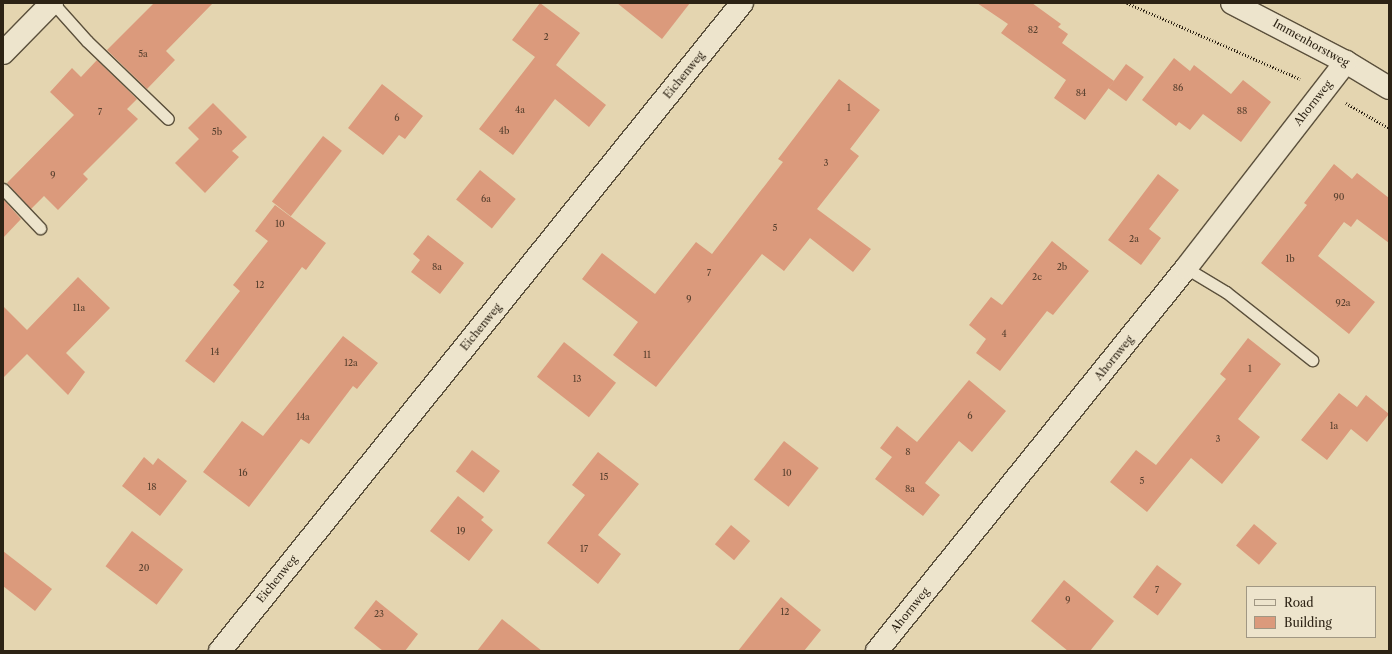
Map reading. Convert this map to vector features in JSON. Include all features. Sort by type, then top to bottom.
[{"type":"street","points":[[3,53],[53,3]]},
{"type":"street","name":"Eichenweg","points":[[220,651],[742,3]]},
{"type":"street","name":"Immenhorstweg","points":[[1232,3],[1252,11],[1346,62],[1389,88]]},
{"type":"street","name":"Ahornweg","points":[[877,651],[1186,268],[1323,89],[1346,62]]},
{"type":"lane","points":[[53,3],[87,41],[168,119]]},
{"type":"lane","points":[[3,189],[40,228]]},
{"type":"lane","points":[[1186,268],[1226,292],[1312,360]]},
{"type":"path","points":[[1127,3],[1323,89],[1389,128]]},
{"type":"building","points":[[154,3],[213,3],[166,51],[175,60],[147,89],[107,50]]},
{"type":"building","points":[[540,3],[580,33],[556,65],[606,105],[589,127],[555,99],[513,155],[479,129],[535,57],[512,40]]},
{"type":"building","points":[[617,3],[690,3],[662,39]]},
{"type":"building","points":[[977,3],[1032,3],[1061,24],[1058,27],[1068,34],[1062,43],[1114,81],[1085,120],[1054,98],[1066,80],[1001,33],[1008,24]]},
{"type":"building","points":[[1174,58],[1190,71],[1194,65],[1231,94],[1243,80],[1271,102],[1241,142],[1203,114],[1190,130],[1179,122],[1176,126],[1142,100]]},
{"type":"building","points":[[97,60],[137,99],[127,109],[138,119],[83,174],[88,179],[58,210],[44,196],[31,209],[7,183],[74,115],[50,92],[72,68],[81,77]]},
{"type":"building","points":[[1126,64],[1144,77],[1126,101],[1108,88]]},
{"type":"building","points":[[839,79],[880,110],[850,149],[859,156],[817,209],[871,249],[853,272],[810,238],[784,271],[762,254],[656,387],[613,355],[638,322],[582,279],[602,253],[655,294],[696,242],[712,254],[783,162],[778,159]]},
{"type":"building","points":[[382,84],[423,116],[405,139],[399,135],[383,155],[348,128]]},
{"type":"building","points":[[213,103],[247,137],[232,151],[239,157],[205,193],[175,163],[199,139],[188,128]]},
{"type":"building","points":[[323,136],[342,151],[291,216],[272,201]]},
{"type":"building","points":[[1334,164],[1352,179],[1357,173],[1389,198],[1389,243],[1357,219],[1351,227],[1344,222],[1318,256],[1375,302],[1349,334],[1261,263],[1307,205],[1304,203]]},
{"type":"building","points":[[480,170],[516,199],[492,228],[456,200]]},
{"type":"building","points":[[1158,174],[1179,190],[1149,229],[1161,238],[1141,265],[1108,240]]},
{"type":"building","points":[[3,199],[21,219],[3,238]]},
{"type":"building","points":[[275,205],[326,243],[306,270],[302,267],[214,383],[185,361],[240,291],[233,285],[268,241],[255,231]]},
{"type":"building","points":[[428,235],[464,263],[440,294],[411,272],[420,260],[413,254]]},
{"type":"building","points":[[1052,241],[1089,271],[1053,315],[1047,311],[1000,371],[976,353],[986,339],[969,325],[991,297],[1002,305]]},
{"type":"building","points":[[78,277],[110,308],[66,353],[85,372],[68,395],[27,354],[3,378],[3,306],[27,330]]},
{"type":"building","points":[[343,336],[378,363],[357,389],[353,386],[309,444],[301,439],[249,507],[203,472],[242,421],[263,436]]},
{"type":"building","points":[[1248,338],[1281,364],[1238,419],[1260,437],[1222,484],[1191,458],[1147,512],[1110,482],[1136,450],[1156,465],[1226,379],[1220,374]]},
{"type":"building","points":[[564,342],[616,383],[589,417],[537,377]]},
{"type":"building","points":[[969,380],[1006,411],[972,452],[959,441],[925,483],[940,495],[923,516],[875,479],[892,457],[880,448],[897,426],[917,442]]},
{"type":"building","points":[[1339,393],[1357,407],[1366,395],[1389,414],[1367,442],[1351,429],[1327,460],[1301,440]]},
{"type":"building","points":[[784,441],[819,468],[789,507],[754,480]]},
{"type":"building","points":[[472,450],[500,471],[484,493],[456,472]]},
{"type":"building","points":[[598,452],[639,484],[598,535],[621,554],[598,584],[547,543],[585,495],[572,485]]},
{"type":"building","points":[[144,457],[153,465],[158,458],[187,481],[160,516],[122,486]]},
{"type":"building","points":[[458,496],[484,517],[481,520],[493,530],[469,561],[430,531]]},
{"type":"building","points":[[1254,524],[1277,543],[1259,565],[1236,545]]},
{"type":"building","points":[[731,525],[750,541],[734,560],[715,544]]},
{"type":"building","points":[[132,531],[183,570],[157,605],[106,566]]},
{"type":"building","points":[[3,551],[52,589],[35,611],[3,586]]},
{"type":"building","points":[[1157,565],[1182,584],[1158,616],[1133,597]]},
{"type":"building","points":[[1064,580],[1114,621],[1090,651],[1068,651],[1031,621]]},
{"type":"building","points":[[781,597],[821,630],[804,651],[738,651]]},
{"type":"building","points":[[376,600],[418,634],[405,651],[383,651],[354,628]]},
{"type":"building","points":[[502,619],[542,651],[477,651]]}]
